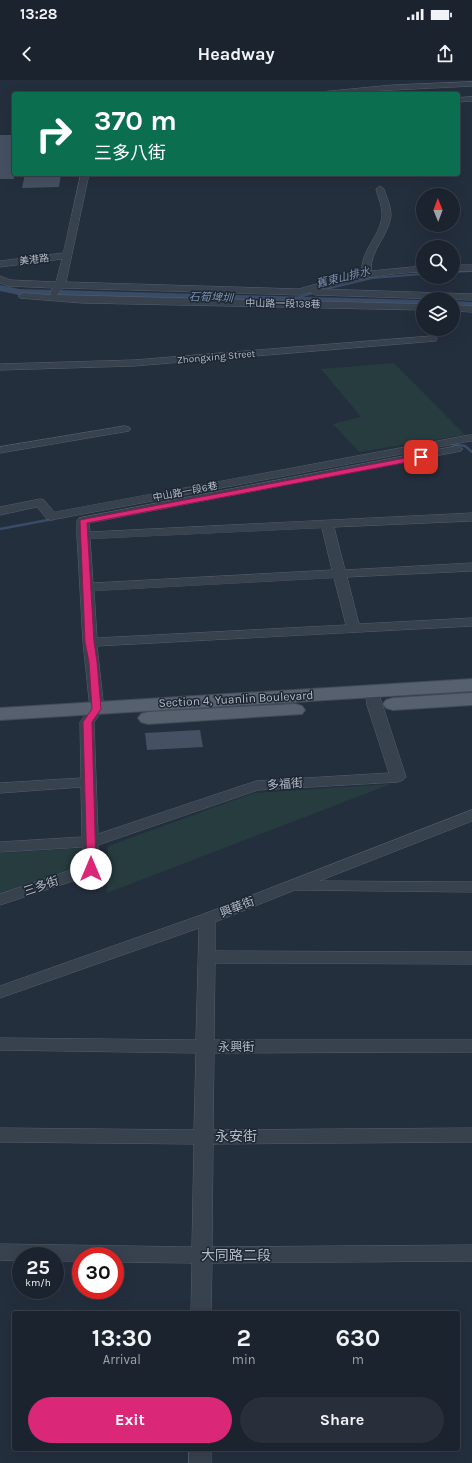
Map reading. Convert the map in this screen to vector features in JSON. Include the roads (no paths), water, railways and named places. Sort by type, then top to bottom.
[{"type":"main road","name":"Section 4, Yuanlin Boulevard","points":[[0,714],[92,715],[373,698],[472,685]]},
{"type":"main road","name":"Section 4, Yuanlin Boulevard","points":[[373,698],[472,699]]},
{"type":"main road","name":"Section 4, Yuanlin Boulevard","points":[[0,728],[92,715]]},
{"type":"street","points":[[341,92],[393,87],[472,84]]},
{"type":"street","points":[[460,100],[472,99]]},
{"type":"street","points":[[52,299],[60,285],[68,255],[85,176]]},
{"type":"street","points":[[367,275],[365,264],[369,250],[383,229],[386,217],[386,210],[380,189]]},
{"type":"street","name":"美港路","points":[[0,264],[68,255]]},
{"type":"street","points":[[460,268],[472,268]]},
{"type":"street","points":[[300,292],[347,278],[416,270]]},
{"type":"street","points":[[0,279],[8,282],[60,285],[472,297]]},
{"type":"street","name":"中山路一段138巷","points":[[23,296],[52,299],[416,307]]},
{"type":"street","points":[[460,308],[472,309]]},
{"type":"street","name":"Zhongxing Street","points":[[0,367],[134,363],[432,339]]},
{"type":"street","points":[[0,450],[125,429]]},
{"type":"street","name":"中山路一段6巷","points":[[0,511],[40,503],[50,516],[470,438]]},
{"type":"street","name":"三多街","points":[[0,900],[91,869],[88,782],[92,715],[93,662],[90,642],[88,587],[83,522],[457,449]]},
{"type":"street","points":[[83,536],[472,517]]},
{"type":"street","points":[[327,525],[352,628]]},
{"type":"street","points":[[88,587],[472,567]]},
{"type":"street","points":[[90,642],[472,622]]},
{"type":"street","name":"多福街","points":[[91,842],[256,786],[398,777],[373,698]]},
{"type":"street","points":[[0,788],[88,782]]},
{"type":"street","name":"興華街","points":[[0,992],[207,919],[472,815]]},
{"type":"street","points":[[0,847],[91,842]]},
{"type":"street","points":[[330,871],[342,886]]},
{"type":"street","points":[[291,886],[472,886]]},
{"type":"street","points":[[201,1311],[207,919]]},
{"type":"street","points":[[206,957],[472,958]]},
{"type":"street","name":"永興街","points":[[0,1044],[205,1047],[472,1046]]},
{"type":"street","name":"永安街","points":[[0,1135],[204,1137],[472,1135]]},
{"type":"street","name":"大同路二段","points":[[0,1252],[202,1255],[472,1253]]},
{"type":"street","points":[[200,1451],[200,1463]]},
{"type":"waterway","name":"舊東山排水","points":[[460,272],[472,271]]},
{"type":"waterway","name":"舊東山排水","points":[[322,290],[372,278],[416,275]]},
{"type":"waterway","name":"石筍埤圳","points":[[0,288],[19,292],[416,303]]},
{"type":"waterway","name":"舊東山排水","points":[[293,299],[316,292]]},
{"type":"waterway","name":"舊東山排水","points":[[292,299],[296,298]]},
{"type":"waterway","name":"石筍埤圳","points":[[460,304],[472,305]]},
{"type":"waterway","points":[[450,444],[465,446],[472,452]]},
{"type":"waterway","points":[[0,529],[53,519]]}]
